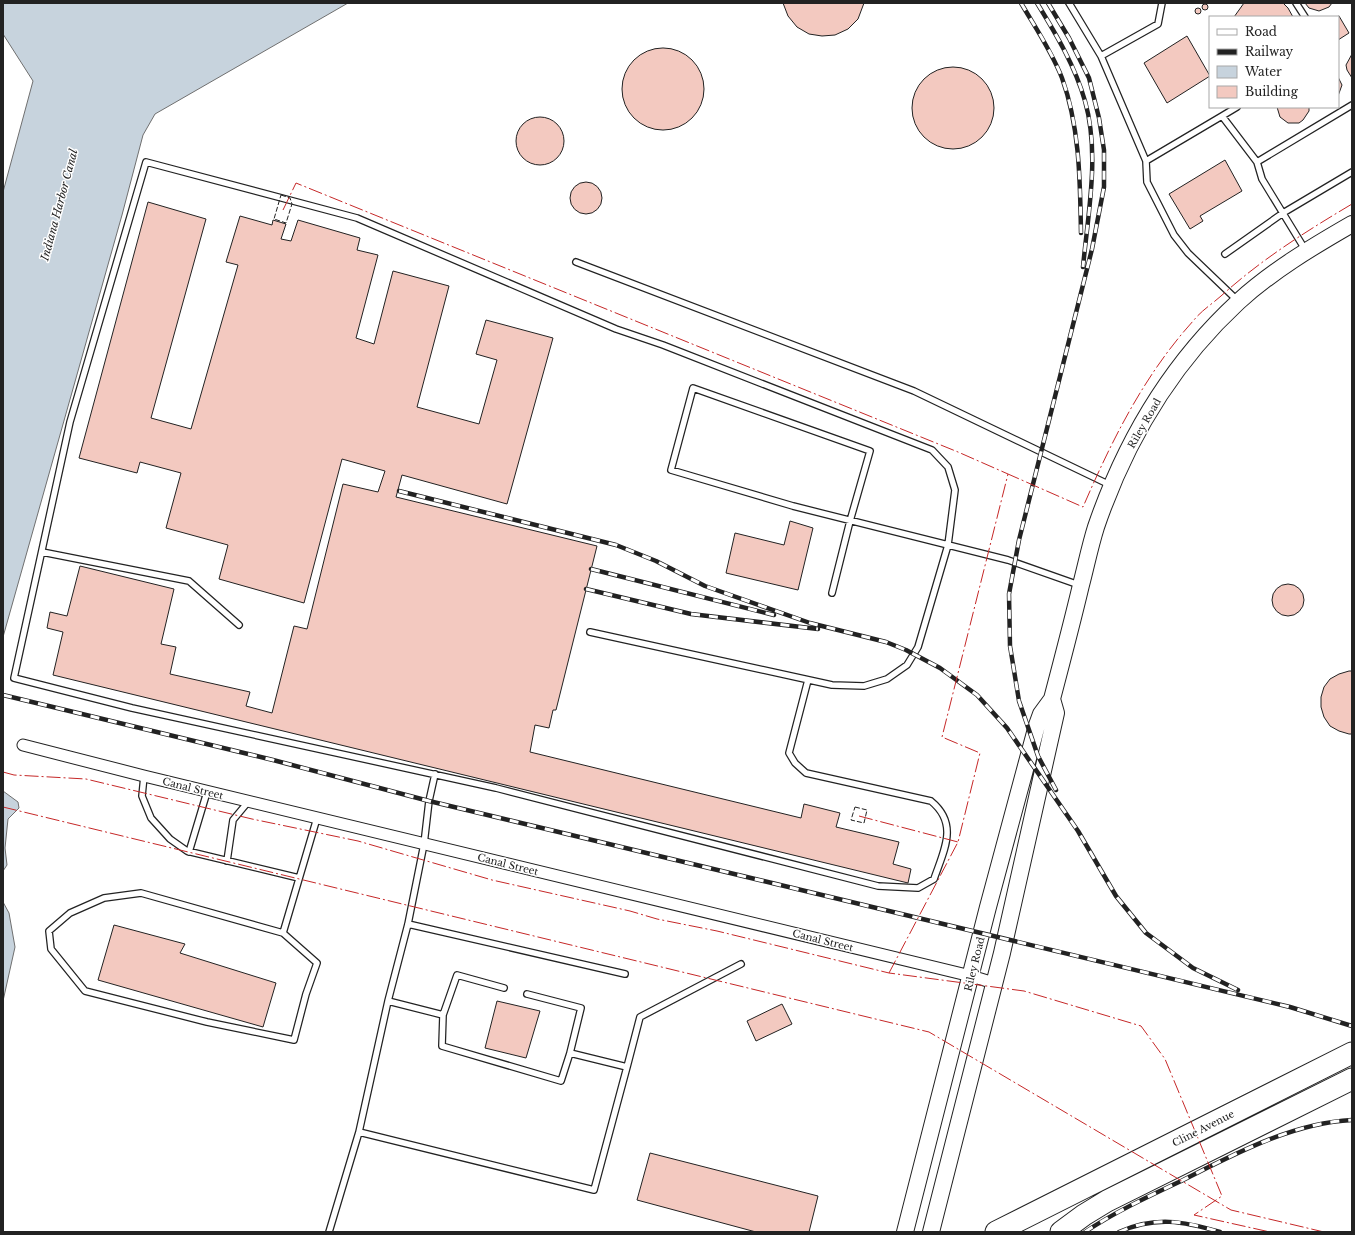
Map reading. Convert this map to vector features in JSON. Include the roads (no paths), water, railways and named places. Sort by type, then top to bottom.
[{"type":"highway","name":"Cline Avenue","points":[[996,1232],[1352,1053]]},
{"type":"highway","points":[[1061,1232],[1084,1215],[1107,1201],[1352,1079]]},
{"type":"main road","name":"Riley Road","points":[[905,1232],[1036,726],[1041,714],[1052,699],[1096,529],[1112,486],[1132,441],[1143,421],[1174,375],[1203,338],[1238,302],[1269,276],[1306,251],[1352,224]]},
{"type":"main road","name":"Riley Road","points":[[931,1232],[994,983],[1056,713],[1052,699]]},
{"type":"street","name":"Canal Street","points":[[23,745],[207,792],[971,976],[994,983]]},
{"type":"lane","points":[[1069,3],[1101,56],[1146,161],[1147,182],[1174,235],[1188,253],[1238,302]]},
{"type":"lane","points":[[1101,56],[1158,24],[1162,3]]},
{"type":"lane","points":[[1296,3],[1304,16]]},
{"type":"lane","points":[[1257,162],[1352,105]]},
{"type":"lane","points":[[1146,161],[1235,108]]},
{"type":"lane","points":[[1222,116],[1257,162],[1262,179],[1306,251]]},
{"type":"lane","points":[[590,632],[832,685],[864,686],[887,680],[907,665],[918,647],[948,545],[955,490],[948,467],[932,450],[663,345],[616,329],[357,218],[146,162],[70,422],[14,678],[132,708],[435,774],[878,886],[918,888],[934,879],[946,845],[948,825],[942,810],[931,800],[806,773],[800,768],[789,753],[808,680]]},
{"type":"lane","points":[[1225,254],[1283,212],[1352,172]]},
{"type":"lane","points":[[576,262],[914,391],[1112,486]]},
{"type":"lane","points":[[832,593],[850,521],[870,451],[693,388],[670,470],[850,521],[1008,560],[1081,585]]},
{"type":"lane","points":[[42,552],[189,581],[239,625]]},
{"type":"lane","points":[[329,1232],[359,1132],[388,1001],[408,924],[424,844],[429,801],[435,774]]},
{"type":"lane","points":[[144,776],[142,796],[152,818],[170,839],[189,852],[299,878]]},
{"type":"lane","points":[[189,852],[207,792]]},
{"type":"lane","points":[[227,861],[233,820],[248,802]]},
{"type":"lane","points":[[282,933],[317,818]]},
{"type":"lane","points":[[141,893],[282,933],[317,963],[306,994],[294,1040],[207,1022],[85,990],[51,949],[49,931],[70,913],[104,898],[141,893]]},
{"type":"lane","points":[[408,924],[625,974]]},
{"type":"lane","points":[[359,1132],[594,1190],[640,1017],[741,964]]},
{"type":"lane","points":[[504,988],[456,975],[442,1015],[442,1046],[561,1081],[570,1053],[581,1008],[527,994]]},
{"type":"lane","points":[[388,1001],[442,1015]]},
{"type":"lane","points":[[570,1053],[627,1067]]},
{"type":"water","name":"Indiana Harbor Canal","points":[[3,3],[348,3],[155,114],[143,135],[122,215],[3,637],[3,192],[33,81],[3,34]]},
{"type":"water","points":[[3,791],[18,802],[19,808],[8,819],[5,848],[7,865],[3,871]]},
{"type":"water","points":[[3,902],[9,913],[15,947],[3,1001]]},
{"type":"railway","points":[[1021,3],[1053,59],[1062,78],[1068,97],[1076,135],[1078,155],[1081,233]]},
{"type":"railway","points":[[1037,3],[1058,38],[1076,75],[1085,101],[1089,121],[1092,142],[1092,184],[1083,267]]},
{"type":"railway","points":[[1048,3],[1069,38],[1089,78],[1099,118],[1104,150],[1104,187],[1092,249],[1019,540],[1009,594],[1010,646],[1019,701],[1038,756],[1056,790]]},
{"type":"railway","points":[[399,491],[616,545],[656,561],[705,586],[810,623],[886,642],[906,650],[940,668],[977,695],[1007,728],[1078,831],[1116,896],[1146,933],[1193,968],[1238,990]]},
{"type":"railway","points":[[591,569],[774,615]]},
{"type":"railway","points":[[586,589],[691,614],[818,629]]},
{"type":"railway","points":[[3,695],[273,760],[429,801],[1290,1007],[1352,1026]]},
{"type":"railway","points":[[1085,1232],[1131,1205],[1241,1151],[1307,1127],[1329,1122],[1352,1120]]},
{"type":"railway","points":[[1119,1232],[1132,1227],[1157,1222],[1194,1225],[1220,1232]]}]
